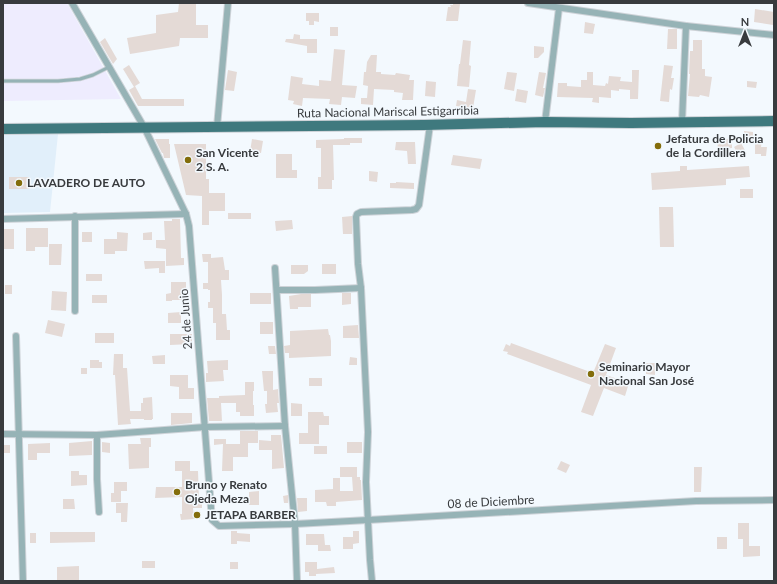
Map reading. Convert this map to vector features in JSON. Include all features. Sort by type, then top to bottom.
[{"type":"main road","name":"Ruta Nacional Mariscal Estigarribia","points":[[3,129],[430,125],[545,122],[682,123],[774,121]]},
{"type":"street","name":"24 de Junio","points":[[72,3],[144,127],[186,214],[190,226],[212,520]]},
{"type":"street","points":[[217,127],[228,3]]},
{"type":"street","points":[[528,3],[686,26],[774,35]]},
{"type":"street","points":[[545,122],[559,8]]},
{"type":"street","points":[[682,123],[686,26]]},
{"type":"street","points":[[372,581],[366,482],[368,432],[356,215],[361,212],[412,210],[418,207],[430,125]]},
{"type":"street","points":[[3,218],[186,214]]},
{"type":"street","points":[[75,216],[76,311]]},
{"type":"street","points":[[275,268],[286,426],[295,524],[297,581]]},
{"type":"street","points":[[277,290],[361,288]]},
{"type":"street","points":[[16,336],[23,581]]},
{"type":"street","points":[[3,434],[97,435],[205,427],[286,426]]},
{"type":"street","points":[[97,435],[99,512]]},
{"type":"street","name":"08 de Diciembre","points":[[212,520],[219,526],[295,524],[696,501],[774,500]]},
{"type":"lane","points":[[3,81],[58,81],[93,75],[109,67]]},
{"type":"shaded area","points":[[3,3],[67,3],[121,99],[3,101]]},
{"type":"shaded area","points":[[3,134],[58,134],[50,212],[3,213]]},
{"type":"building","points":[[179,3],[196,3],[196,25],[208,25],[208,38],[180,38],[179,46],[130,54],[127,38],[156,33],[156,15],[178,12]]},
{"type":"building","points":[[453,3],[460,4],[458,21],[446,21],[448,7],[451,7],[450,5],[453,5]]},
{"type":"building","points":[[755,9],[774,12],[773,25],[754,22]]},
{"type":"building","points":[[306,13],[319,13],[319,22],[314,21],[314,25],[309,25],[309,21],[306,21]]},
{"type":"building","points":[[585,22],[595,24],[593,34],[584,33]]},
{"type":"building","points":[[330,27],[338,27],[338,36],[330,36]]},
{"type":"building","points":[[668,29],[677,29],[677,49],[667,49]]},
{"type":"building","points":[[294,34],[300,35],[300,39],[317,39],[317,53],[307,53],[307,46],[285,42],[286,39],[293,39]]},
{"type":"building","points":[[105,38],[117,59],[113,64],[100,42]]},
{"type":"building","points":[[463,40],[471,41],[469,87],[457,86]]},
{"type":"building","points":[[693,40],[702,40],[702,69],[705,69],[705,76],[712,77],[709,97],[700,95],[699,97],[688,96],[690,51],[693,51]]},
{"type":"building","points":[[534,46],[544,47],[544,52],[538,58],[534,58]]},
{"type":"building","points":[[334,49],[345,50],[342,85],[357,86],[355,98],[342,97],[341,105],[329,104],[330,99],[303,98],[302,106],[293,104],[294,101],[288,100],[291,76],[303,78],[302,84],[319,86],[319,80],[331,81]]},
{"type":"building","points":[[371,55],[377,55],[376,72],[381,72],[381,74],[395,75],[396,73],[410,75],[409,80],[414,80],[413,100],[402,100],[403,93],[394,92],[394,90],[374,89],[373,105],[361,104],[361,98],[367,98],[368,86],[363,85],[364,72],[366,72],[367,62]]},
{"type":"building","points":[[129,65],[140,83],[135,86],[142,99],[184,99],[184,106],[138,106],[129,90],[134,87],[123,69]]},
{"type":"building","points":[[664,65],[673,66],[671,78],[674,78],[672,90],[670,89],[669,102],[660,101]]},
{"type":"building","points":[[228,70],[237,72],[234,91],[225,90]]},
{"type":"building","points":[[632,70],[639,70],[638,99],[630,99],[630,90],[619,89],[619,91],[611,90],[611,98],[599,97],[599,103],[592,102],[593,98],[557,97],[558,83],[567,83],[567,86],[581,87],[581,80],[587,80],[587,72],[593,72],[593,85],[605,86],[606,83],[608,84],[609,76],[621,77],[620,81],[632,82]]},
{"type":"building","points":[[507,72],[517,73],[514,91],[504,89]]},
{"type":"building","points":[[539,72],[546,73],[543,97],[535,95]]},
{"type":"building","points":[[426,81],[436,82],[435,97],[425,96]]},
{"type":"building","points":[[747,81],[757,82],[756,88],[747,87]]},
{"type":"building","points":[[468,89],[476,90],[473,108],[456,106],[457,100],[466,102]]},
{"type":"building","points":[[517,89],[528,91],[526,103],[515,101]]},
{"type":"building","points":[[744,131],[753,132],[753,141],[744,141]]},
{"type":"building","points":[[362,138],[362,143],[333,145],[334,180],[332,180],[332,189],[318,189],[318,177],[321,177],[321,148],[316,148],[316,140]]},
{"type":"building","points":[[155,139],[169,139],[170,158],[164,158],[163,153]]},
{"type":"building","points":[[252,139],[263,141],[261,153],[250,152]]},
{"type":"building","points":[[717,139],[732,139],[732,148],[718,149]]},
{"type":"building","points":[[755,140],[762,141],[761,147],[767,147],[766,156],[755,154]]},
{"type":"building","points":[[396,142],[415,142],[416,164],[408,164],[407,151],[395,150]]},
{"type":"building","points":[[741,143],[747,154],[740,158],[734,147]]},
{"type":"building","points":[[174,144],[206,144],[206,179],[209,179],[209,193],[225,193],[225,211],[209,211],[209,225],[202,225],[202,196],[186,195]]},
{"type":"building","points":[[276,154],[292,154],[292,170],[297,170],[297,178],[276,178]]},
{"type":"building","points":[[453,155],[482,159],[480,169],[451,165]]},
{"type":"building","points":[[680,166],[687,166],[687,170],[749,166],[750,177],[726,179],[726,185],[652,190],[651,173],[680,171]]},
{"type":"building","points":[[369,171],[378,172],[377,182],[369,181]]},
{"type":"building","name":"LAVADERO DE AUTO","points":[[9,177],[29,177],[29,189],[9,189]]},
{"type":"building","points":[[390,183],[414,183],[414,189],[390,188]]},
{"type":"building","points":[[740,189],[753,189],[753,198],[740,198]]},
{"type":"building","points":[[659,207],[673,207],[674,247],[660,247]]},
{"type":"building","points":[[228,213],[251,213],[251,219],[228,219]]},
{"type":"building","points":[[352,216],[352,234],[343,234],[342,217]]},
{"type":"building","points":[[172,219],[180,219],[181,258],[184,258],[184,265],[166,266],[166,249],[156,248],[156,240],[165,240],[164,221],[172,221]]},
{"type":"building","points":[[292,220],[293,229],[276,231],[275,221]]},
{"type":"building","points":[[26,228],[48,228],[48,247],[35,247],[35,251],[26,251]]},
{"type":"building","points":[[3,229],[14,229],[14,249],[3,249]]},
{"type":"building","points":[[82,232],[92,232],[92,242],[82,242]]},
{"type":"building","points":[[117,232],[128,233],[127,251],[115,251],[115,254],[104,254],[104,239],[117,239]]},
{"type":"building","points":[[152,232],[152,240],[143,240],[143,233]]},
{"type":"building","points":[[49,244],[62,244],[61,265],[49,265]]},
{"type":"building","points":[[202,254],[211,254],[211,258],[223,257],[225,270],[229,270],[229,280],[221,280],[222,314],[226,314],[227,330],[230,330],[230,340],[216,340],[216,323],[213,323],[213,308],[208,308],[208,302],[210,302],[210,290],[203,289],[203,283],[208,283],[208,262],[203,262]]},
{"type":"building","points":[[144,261],[165,261],[165,273],[159,273],[159,268],[145,269]]},
{"type":"building","points":[[322,264],[336,264],[336,274],[322,274]]},
{"type":"building","points":[[291,265],[308,265],[308,271],[304,274],[291,274]]},
{"type":"building","points":[[86,274],[102,274],[102,281],[86,281]]},
{"type":"building","points":[[171,282],[186,282],[184,300],[166,301],[166,294],[171,293]]},
{"type":"building","points":[[5,285],[12,285],[12,294],[5,294]]},
{"type":"building","points":[[52,291],[67,292],[66,311],[51,310]]},
{"type":"building","points":[[250,293],[271,293],[271,304],[250,304]]},
{"type":"building","points":[[342,293],[351,293],[351,304],[342,305]]},
{"type":"building","points":[[311,294],[311,307],[298,307],[298,309],[290,309],[289,296]]},
{"type":"building","points":[[92,295],[107,295],[107,303],[92,303]]},
{"type":"building","points":[[181,312],[181,323],[168,323],[168,313]]},
{"type":"building","points":[[48,320],[65,324],[62,337],[45,333]]},
{"type":"building","points":[[260,322],[273,322],[273,334],[260,334]]},
{"type":"building","points":[[358,325],[359,338],[343,338],[343,326]]},
{"type":"building","points":[[328,329],[331,341],[331,356],[289,358],[289,353],[285,353],[284,346],[290,345],[290,331]]},
{"type":"building","points":[[95,333],[114,333],[114,343],[95,343]]},
{"type":"building","points":[[170,334],[192,334],[192,344],[170,345]]},
{"type":"building","points":[[511,343],[593,373],[605,344],[616,348],[606,375],[629,383],[625,396],[604,388],[593,416],[581,412],[591,385],[507,354],[508,352],[503,351],[506,344],[510,346]]},
{"type":"building","points":[[268,346],[275,346],[276,354],[269,354]]},
{"type":"building","points":[[114,354],[123,354],[123,368],[127,368],[130,411],[141,411],[141,403],[143,403],[143,398],[152,397],[152,420],[130,419],[131,424],[118,425],[115,375],[113,375]]},
{"type":"building","points":[[165,355],[165,364],[153,364],[152,356]]},
{"type":"building","points":[[350,357],[357,358],[357,365],[349,365]]},
{"type":"building","points":[[90,360],[99,360],[99,362],[102,362],[102,368],[90,368]]},
{"type":"building","points":[[228,360],[228,370],[223,370],[224,381],[206,382],[206,373],[208,373],[207,361]]},
{"type":"building","points":[[646,363],[655,363],[655,375],[646,374]]},
{"type":"building","points":[[81,368],[87,368],[87,374],[81,374]]},
{"type":"building","points":[[262,371],[273,371],[273,390],[278,389],[278,412],[266,413],[265,404],[267,404],[267,391],[264,391]]},
{"type":"building","points":[[170,375],[188,375],[188,388],[194,388],[194,399],[179,399],[179,387],[170,386]]},
{"type":"building","points":[[309,378],[322,378],[322,386],[309,386]]},
{"type":"building","points":[[245,382],[254,382],[254,416],[240,416],[240,412],[236,412],[236,403],[221,403],[222,421],[209,421],[207,398],[245,395]]},
{"type":"building","points":[[291,403],[302,404],[302,416],[291,416]]},
{"type":"building","points":[[308,412],[323,412],[324,416],[329,416],[329,425],[319,425],[319,444],[299,444],[299,433],[308,433]]},
{"type":"building","points":[[171,413],[192,413],[192,423],[171,425]]},
{"type":"building","points":[[240,431],[258,431],[258,443],[248,443],[248,457],[233,457],[233,471],[222,471],[223,444],[214,445],[214,439],[226,439],[226,444],[240,444]]},
{"type":"building","points":[[271,435],[281,435],[284,468],[272,469],[272,450],[259,450],[259,440],[271,441]]},
{"type":"building","points":[[140,438],[151,438],[151,447],[149,447],[149,468],[129,469],[128,444],[141,444]]},
{"type":"building","points":[[92,441],[92,455],[69,456],[69,443]]},
{"type":"building","points":[[102,442],[110,443],[110,453],[102,452]]},
{"type":"building","points":[[347,442],[362,442],[362,453],[347,453]]},
{"type":"building","points":[[50,443],[50,453],[37,453],[37,460],[28,460],[28,444]]},
{"type":"building","points":[[4,445],[10,445],[10,453],[4,453]]},
{"type":"building","points":[[314,446],[327,446],[327,454],[314,454]]},
{"type":"building","points":[[175,461],[190,461],[190,471],[198,471],[199,499],[202,499],[202,508],[193,508],[194,519],[181,520],[180,514],[182,514],[182,497],[155,498],[156,487],[182,487],[182,471],[175,471]]},
{"type":"building","points":[[561,461],[570,465],[566,473],[557,469]]},
{"type":"building","points":[[340,467],[357,467],[357,477],[340,477]]},
{"type":"building","points":[[694,467],[702,467],[701,492],[694,492]]},
{"type":"building","points":[[71,471],[79,471],[79,475],[87,475],[87,485],[71,486]]},
{"type":"building","points":[[352,477],[360,477],[362,500],[336,502],[336,506],[327,506],[326,502],[315,502],[315,490],[333,489],[333,478],[340,478],[340,491],[353,491]]},
{"type":"building","points":[[114,482],[127,482],[127,491],[121,491],[121,502],[111,502],[111,493],[114,493]]},
{"type":"building","points":[[259,491],[259,505],[249,505],[249,492]]},
{"type":"building","points":[[288,495],[288,503],[284,503],[283,496]]},
{"type":"building","points":[[297,498],[307,498],[307,511],[298,512]]},
{"type":"building","points":[[63,499],[74,499],[75,509],[63,509]]},
{"type":"building","points":[[116,503],[128,503],[127,522],[121,522],[121,513],[116,513]]},
{"type":"building","points":[[738,523],[749,523],[749,546],[760,546],[760,556],[743,557],[743,539],[738,539]]},
{"type":"building","points":[[231,531],[250,534],[250,542],[237,541],[237,544],[231,544]]},
{"type":"building","points":[[353,531],[359,531],[359,543],[353,544],[353,549],[343,549],[343,537],[353,537]]},
{"type":"building","points":[[50,532],[95,532],[95,542],[50,543]]},
{"type":"building","points":[[30,533],[36,533],[36,543],[30,543]]},
{"type":"building","points":[[306,534],[324,534],[325,545],[330,545],[331,551],[318,551],[318,545],[306,545]]},
{"type":"building","points":[[717,537],[727,537],[727,549],[717,549]]},
{"type":"building","points":[[142,561],[155,561],[155,568],[142,568]]},
{"type":"building","points":[[230,562],[238,562],[238,569],[230,569]]},
{"type":"building","points":[[305,562],[317,562],[317,569],[334,567],[335,573],[309,576],[309,572],[305,572]]},
{"type":"building","points":[[79,566],[79,581],[57,581],[57,567]]},
{"type":"place","name":"Jefatura de Policia de la Cordillera","points":[[658,146]]},
{"type":"place","name":"San Vicente 2 S. A.","points":[[188,160]]},
{"type":"place","name":"LAVADERO DE AUTO","points":[[19,183]]},
{"type":"place","name":"Seminario Mayor Nacional San José","points":[[591,374]]},
{"type":"place","name":"Bruno y Renato Ojeda Meza","points":[[177,492]]},
{"type":"place","name":"JETAPA BARBER","points":[[197,515]]}]
